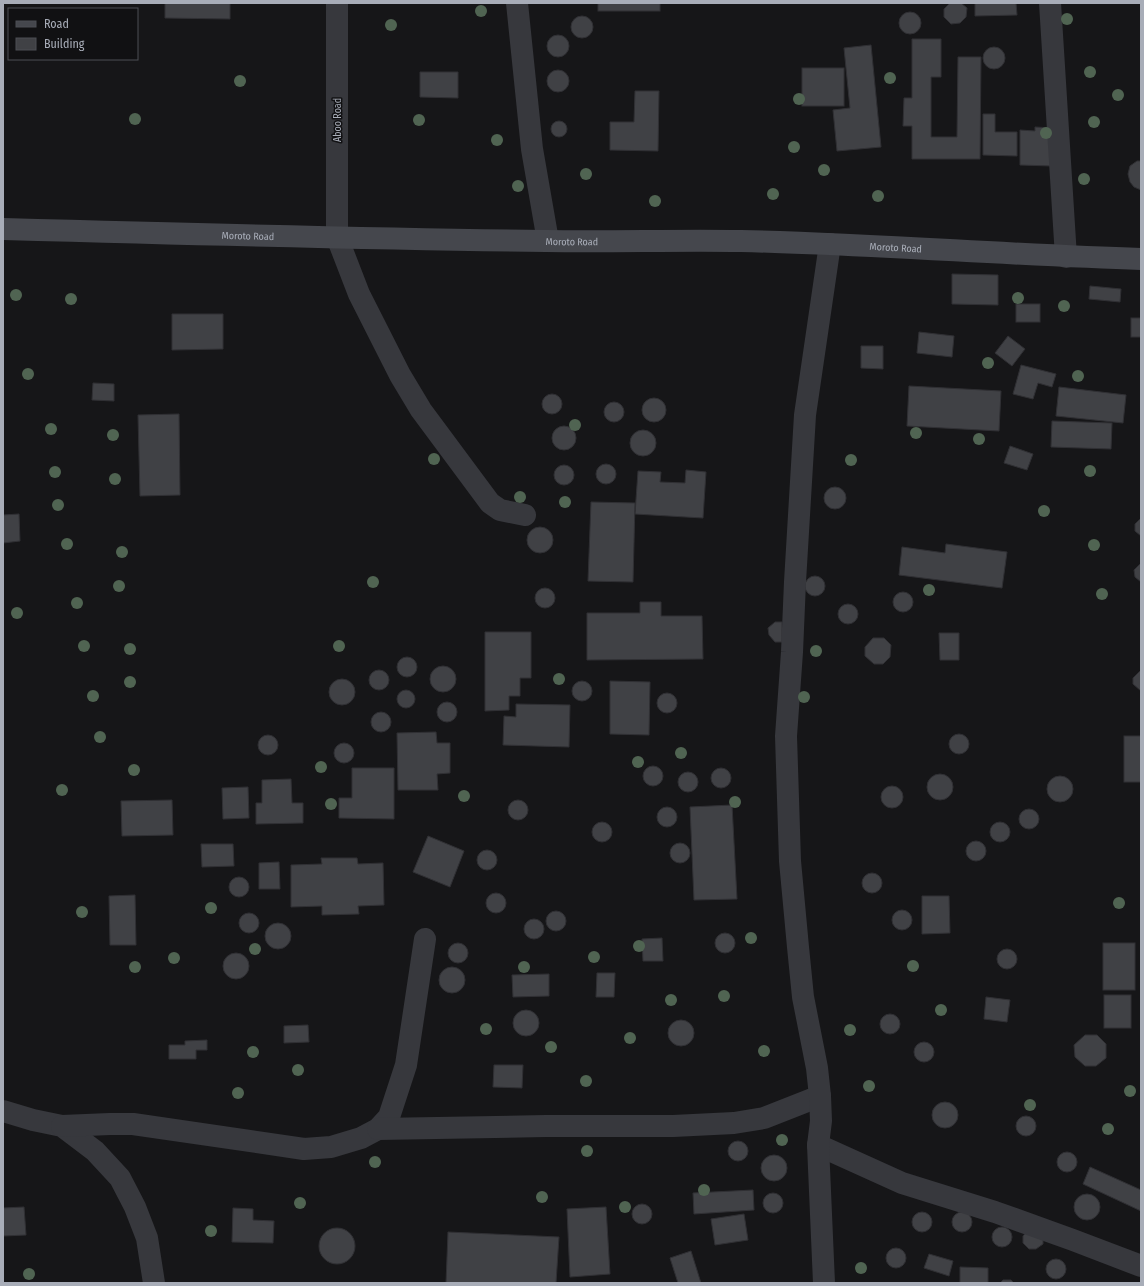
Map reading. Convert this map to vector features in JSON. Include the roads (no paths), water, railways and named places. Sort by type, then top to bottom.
[{"type":"main road","name":"Moroto Road","points":[[3,229],[548,241],[738,241],[830,244],[1066,257],[1141,259]]},
{"type":"street","name":"Aboo Road","points":[[337,3],[337,237]]},
{"type":"street","points":[[517,3],[532,149],[548,241]]},
{"type":"street","points":[[1050,3],[1066,257]]},
{"type":"street","points":[[337,237],[359,294],[400,376],[421,410],[490,503],[500,510],[525,515]]},
{"type":"street","points":[[824,1283],[818,1145],[821,1122],[820,1096],[817,1068],[803,997],[798,947],[790,861],[786,736],[805,415],[830,244]]},
{"type":"street","points":[[3,1111],[33,1120],[62,1126],[133,1124],[304,1149],[331,1146],[361,1138],[378,1129],[389,1117],[406,1065],[425,939]]},
{"type":"street","points":[[378,1129],[546,1126],[673,1126],[734,1123],[764,1118],[820,1096]]},
{"type":"street","points":[[62,1126],[95,1151],[120,1178],[135,1207],[147,1238],[154,1283]]},
{"type":"street","points":[[818,1145],[902,1183],[995,1212],[1141,1266]]}]
